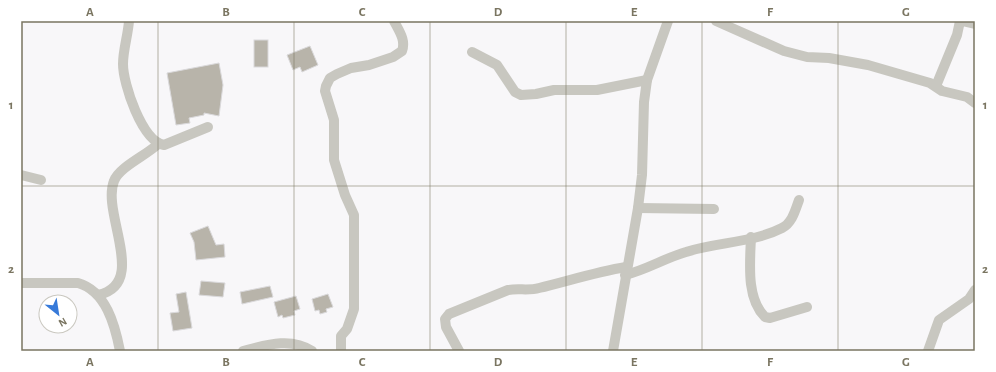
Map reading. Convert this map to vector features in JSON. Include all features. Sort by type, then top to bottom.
[{"type":"street","points":[[130,21],[123,64],[125,84],[135,111],[151,137],[158,144],[169,144],[208,127]]},
{"type":"street","points":[[341,351],[341,336],[354,309],[354,215],[345,195],[334,160],[334,120],[325,91],[330,78],[337,74],[351,68],[369,65],[393,57],[402,51],[404,45],[402,36],[394,21]]},
{"type":"street","points":[[613,351],[638,208],[642,175],[644,102],[647,80],[668,21]]},
{"type":"street","points":[[716,21],[784,51],[807,57],[829,58],[868,65],[936,86],[942,91],[967,97],[975,101]]},
{"type":"street","points":[[936,86],[957,35],[961,21],[975,24]]},
{"type":"street","points":[[472,52],[497,65],[515,92],[522,95],[554,90],[597,90],[647,80]]},
{"type":"street","points":[[98,295],[107,293],[116,287],[120,281],[122,268],[111,189],[114,179],[125,168],[151,151],[158,144]]},
{"type":"street","points":[[21,176],[41,180]]},
{"type":"street","points":[[459,351],[446,327],[445,319],[449,314],[508,290],[516,288],[538,289],[600,271],[640,271],[686,252],[783,228],[791,220],[799,200]]},
{"type":"street","points":[[638,208],[714,209]]},
{"type":"street","points":[[751,237],[750,264],[752,292],[759,312],[765,317],[770,318],[807,307]]},
{"type":"street","points":[[21,282],[78,283],[85,285],[98,295],[116,330],[120,351]]},
{"type":"street","points":[[928,351],[939,320],[970,299],[975,290]]},
{"type":"street","points":[[243,351],[288,342],[303,345],[312,351]]},
{"type":"building","points":[[254,40],[268,40],[268,67],[254,67]]},
{"type":"building","points":[[310,46],[318,65],[302,72],[300,67],[293,70],[287,55]]},
{"type":"building","points":[[219,63],[223,85],[219,116],[204,113],[204,115],[189,118],[190,123],[176,125],[167,73]]},
{"type":"building","points":[[208,226],[216,245],[224,244],[225,257],[196,260],[194,242],[190,233]]},
{"type":"building","points":[[201,281],[225,283],[223,297],[199,295]]},
{"type":"building","points":[[270,286],[273,297],[242,304],[240,292]]},
{"type":"building","points":[[186,292],[192,328],[173,331],[170,313],[179,312],[176,294]]},
{"type":"building","points":[[328,294],[333,307],[326,309],[327,312],[320,314],[319,310],[315,311],[312,299]]},
{"type":"building","points":[[296,296],[300,309],[294,311],[295,315],[283,318],[282,315],[278,317],[274,302]]}]
